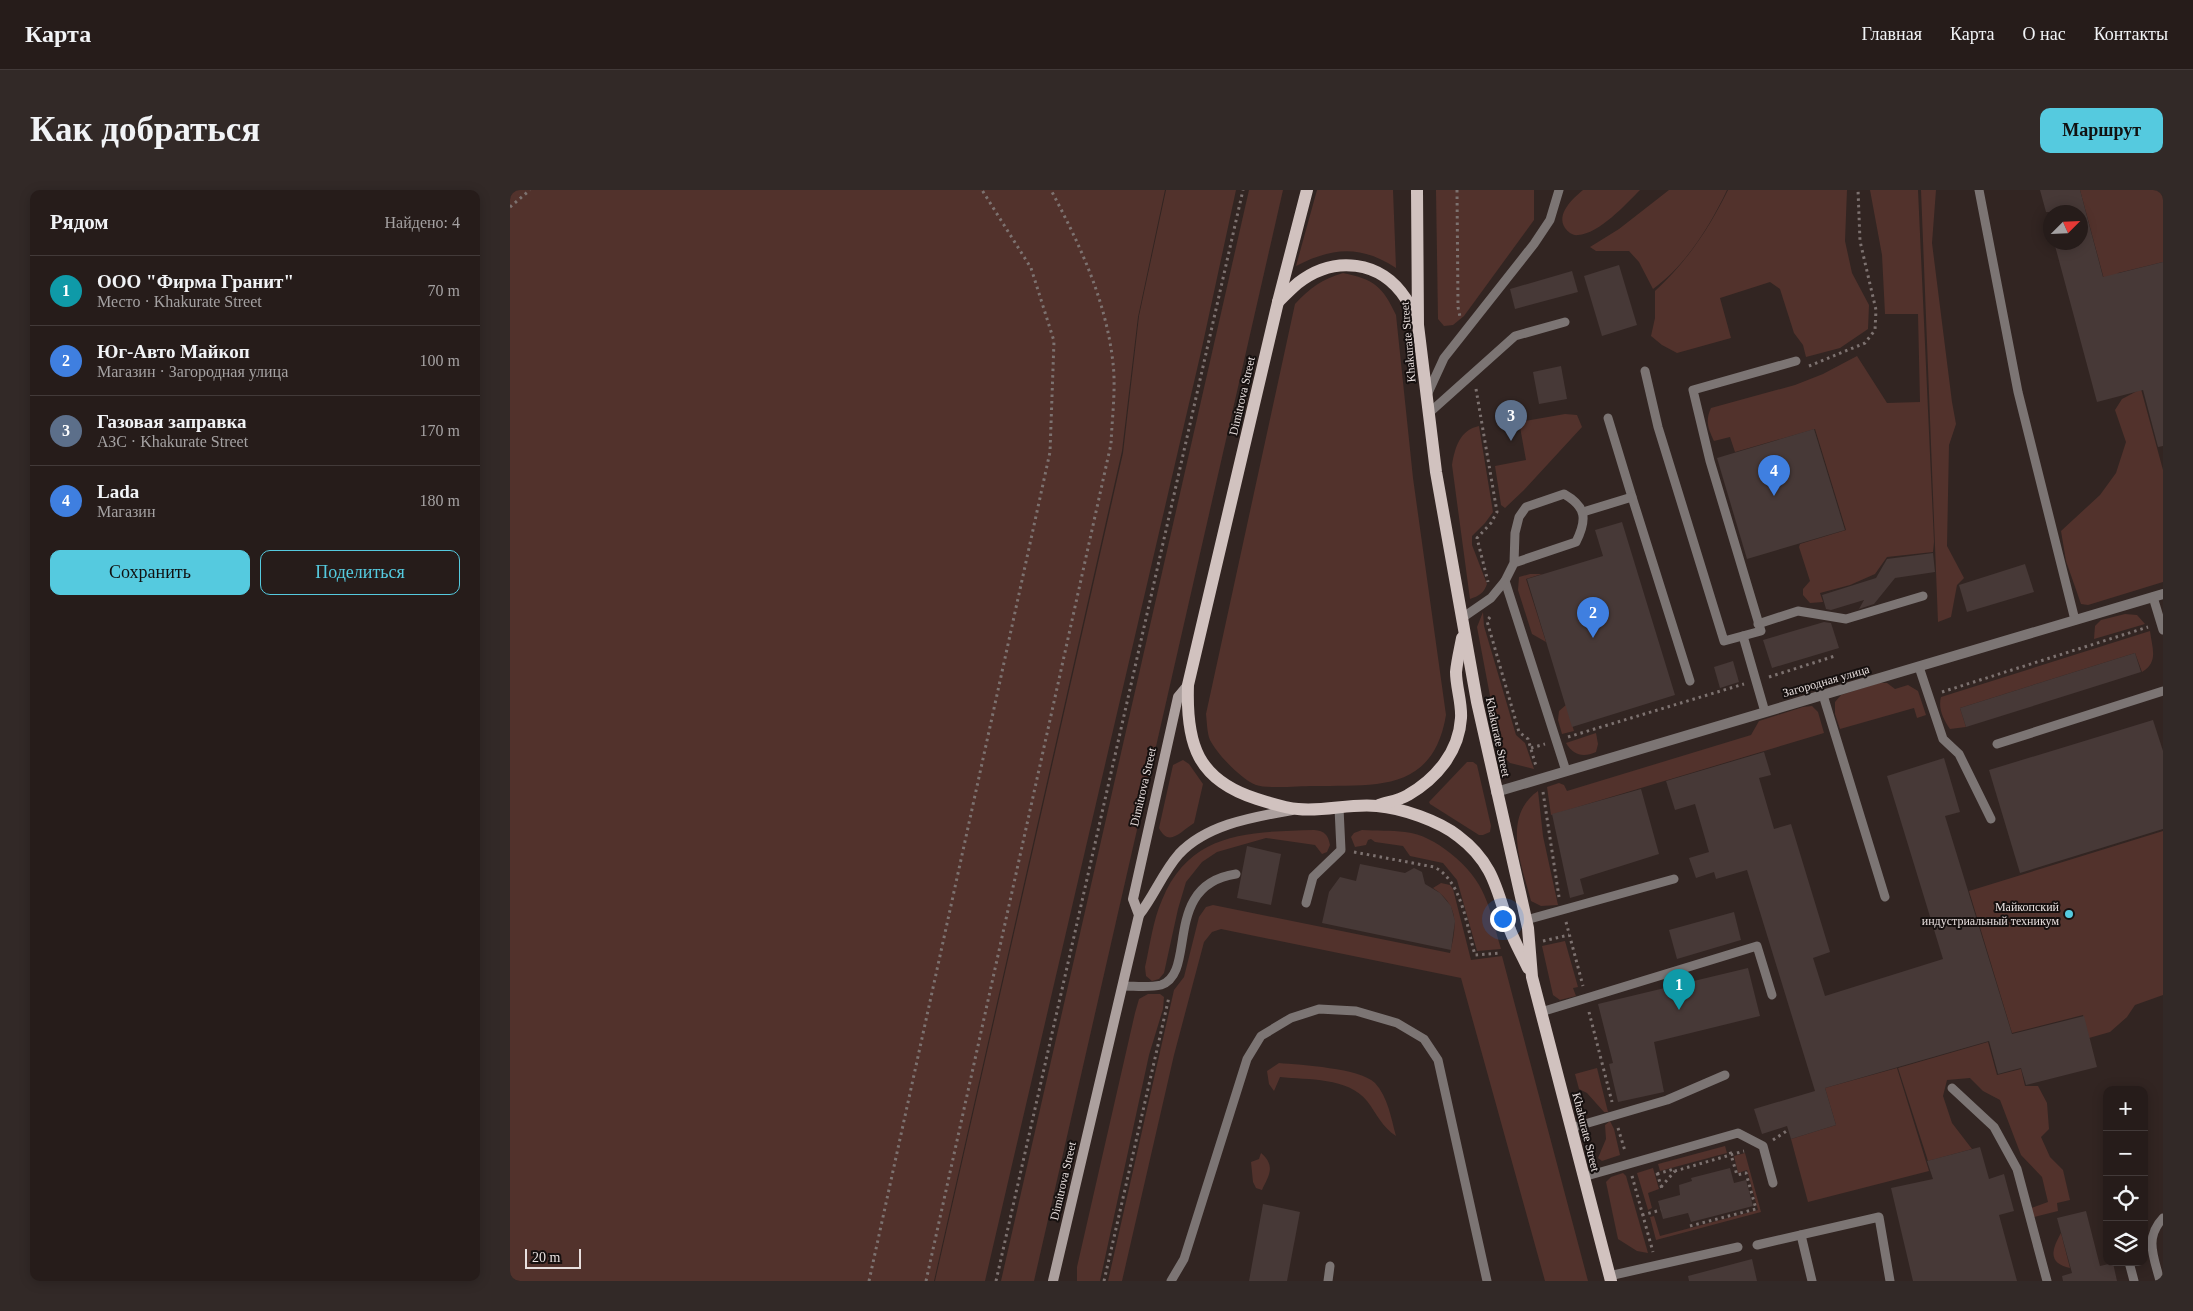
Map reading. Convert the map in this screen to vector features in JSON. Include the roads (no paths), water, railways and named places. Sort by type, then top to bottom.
[{"type":"main road","name":"Dimitrova Street","points":[[1053,1281],[1139,915],[1133,899],[1156,788],[1178,697],[1188,685],[1278,302],[1307,190]]},
{"type":"main road","name":"Khakurate Street","points":[[1417,190],[1418,325],[1436,472],[1496,792],[1526,920],[1532,977],[1610,1278]]},
{"type":"main road","points":[[1278,302],[1299,282],[1318,271],[1336,265],[1353,264],[1374,270],[1391,282],[1406,298],[1418,325]]},
{"type":"main road","points":[[1377,806],[1407,796],[1428,782],[1443,767],[1456,743],[1462,716],[1456,672],[1463,623]]},
{"type":"main road","points":[[1188,685],[1189,723],[1198,755],[1208,771],[1223,785],[1245,795],[1298,810]]},
{"type":"main road","points":[[1139,915],[1179,854],[1196,840],[1228,825],[1298,810],[1377,806],[1409,812],[1443,827],[1458,836],[1488,866],[1498,888],[1511,931],[1532,977]]},
{"type":"street","name":"Загородная улица","points":[[1496,792],[2158,595]]},
{"type":"lane","points":[[1427,395],[1444,358],[1545,228],[1550,220],[1559,190]]},
{"type":"lane","points":[[1978,190],[2018,392],[2075,620]]},
{"type":"lane","points":[[1429,414],[1515,336],[1565,322]]},
{"type":"lane","points":[[1645,371],[1658,428],[1724,641],[1760,630],[1710,461],[1693,390],[1796,361]]},
{"type":"lane","points":[[1608,418],[1690,681]]},
{"type":"lane","points":[[1463,623],[1491,598],[1505,581],[1514,563],[1515,533],[1519,518],[1526,506],[1564,494],[1576,501],[1583,512],[1583,528],[1576,542],[1514,563]]},
{"type":"lane","points":[[1583,512],[1632,497]]},
{"type":"lane","points":[[1505,581],[1566,771]]},
{"type":"lane","points":[[2158,595],[2162,627]]},
{"type":"lane","points":[[1758,624],[1798,611],[1846,619],[1923,596]]},
{"type":"lane","points":[[1743,636],[1765,712]]},
{"type":"lane","points":[[1919,667],[1943,739],[1959,754],[1991,820]]},
{"type":"lane","points":[[1997,744],[2163,691]]},
{"type":"lane","points":[[1823,695],[1885,897]]},
{"type":"lane","points":[[1306,903],[1313,877],[1341,850],[1339,808]]},
{"type":"lane","points":[[1123,986],[1162,984],[1170,978],[1176,967],[1190,906],[1195,896],[1210,882],[1226,875],[1236,874]]},
{"type":"lane","points":[[1526,920],[1674,879]]},
{"type":"lane","points":[[1541,1012],[1757,946],[1772,995]]},
{"type":"lane","points":[[1171,1281],[1184,1259],[1247,1059],[1261,1036],[1291,1018],[1319,1009],[1356,1011],[1397,1022],[1424,1039],[1438,1060],[1487,1281]]},
{"type":"lane","points":[[1571,1128],[1667,1100],[1725,1075]]},
{"type":"lane","points":[[1952,1088],[1994,1127],[2017,1170],[2047,1281]]},
{"type":"lane","points":[[1583,1177],[1738,1133],[1762,1146],[1772,1183]]},
{"type":"lane","points":[[1757,1245],[1879,1217],[1890,1281]]},
{"type":"lane","points":[[2160,1281],[2151,1242],[2154,1228],[2163,1218]]},
{"type":"lane","points":[[1801,1235],[1812,1281]]},
{"type":"lane","points":[[1610,1278],[1655,1264],[1738,1247]]},
{"type":"lane","points":[[1328,1281],[1330,1266]]},
{"type":"lane","points":[[2130,1266],[2134,1281]]},
{"type":"place","name":"Газовая заправка","points":[[1511,441]]},
{"type":"place","name":"Lada","points":[[1774,496]]},
{"type":"place","name":"Юг-Авто Майкоп","points":[[1593,638]]},
{"type":"place","name":"Майкопский индустриальный техникум","points":[[2069,914]]},
{"type":"place","name":"ООО \"Фирма Гранит\"","points":[[1679,1010]]}]
